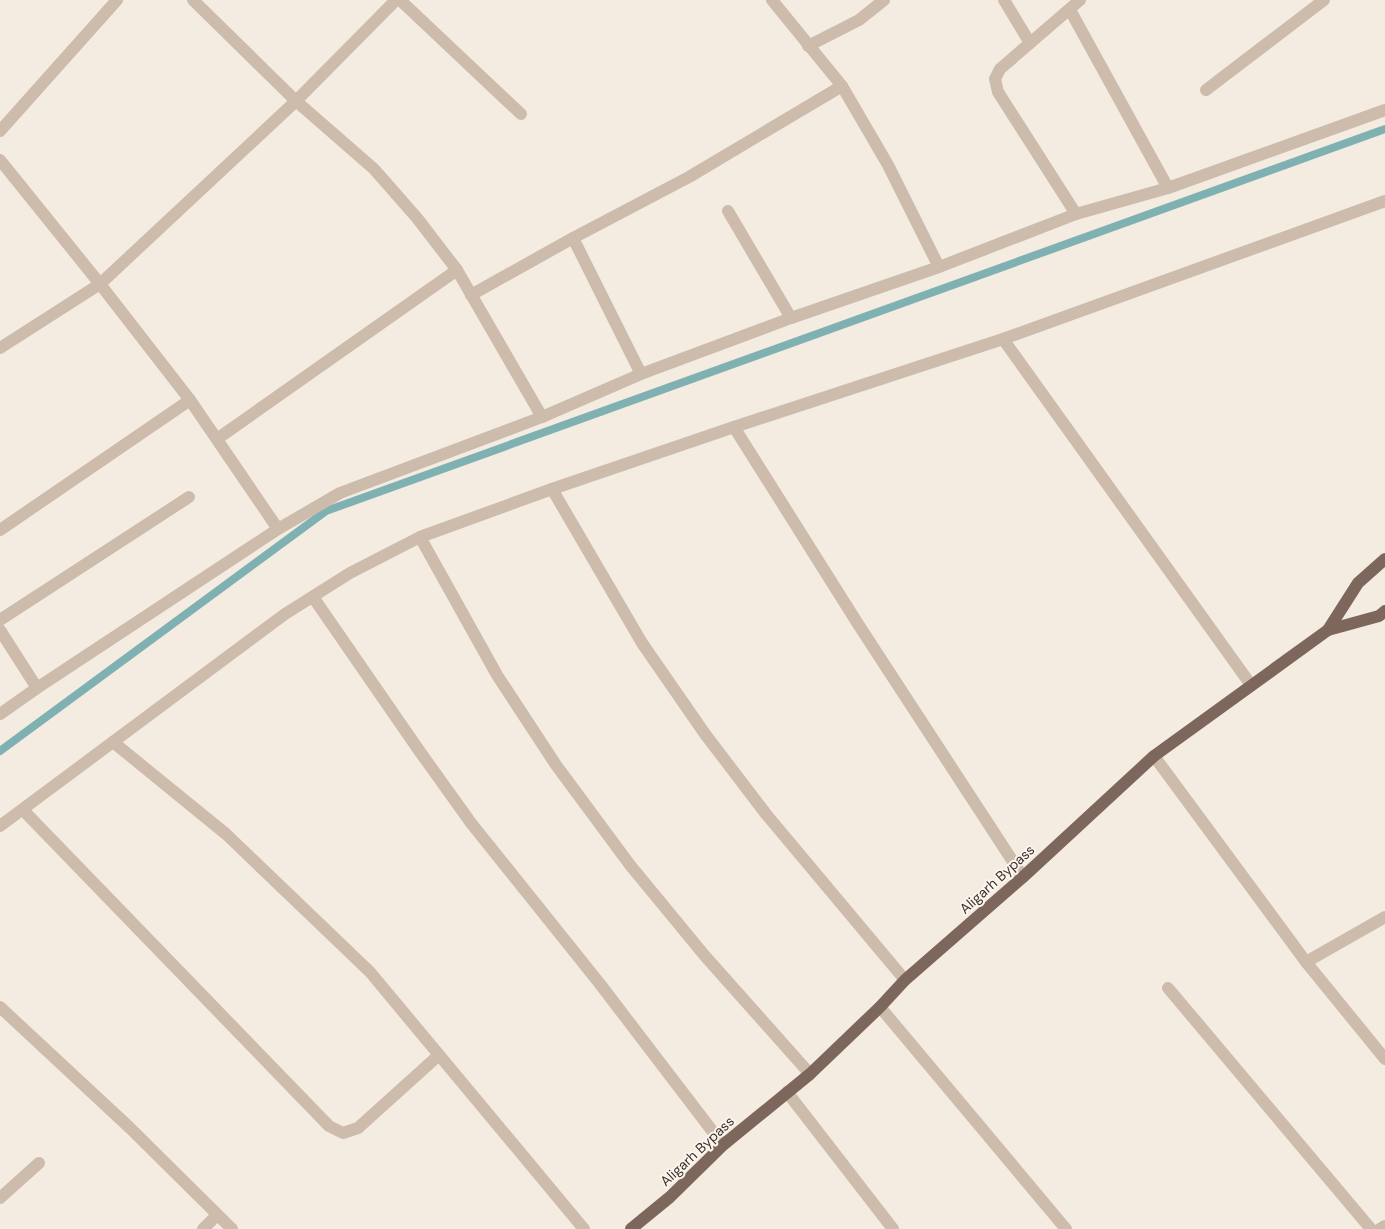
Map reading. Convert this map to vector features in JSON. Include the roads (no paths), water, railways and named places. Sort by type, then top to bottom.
[{"type":"main road","name":"Aligarh Bypass","points":[[631,1229],[670,1197],[723,1145],[810,1074],[880,1008],[905,980],[1023,877],[1154,756],[1328,630],[1358,583],[1385,558]]},
{"type":"main road","points":[[1328,630],[1379,616],[1385,611]]},
{"type":"street","points":[[0,131],[117,0]]},
{"type":"street","points":[[193,0],[296,101],[374,169],[417,218],[457,270],[542,416]]},
{"type":"street","points":[[0,348],[100,284],[296,101],[398,0],[521,114]]},
{"type":"street","points":[[772,0],[842,86],[888,165],[939,268]]},
{"type":"street","points":[[808,46],[859,20],[884,0]]},
{"type":"street","points":[[1004,0],[1030,44]]},
{"type":"street","points":[[1076,214],[998,92],[995,79],[1000,69],[1080,0]]},
{"type":"street","points":[[1206,90],[1324,0]]},
{"type":"street","points":[[1070,10],[1168,188]]},
{"type":"street","points":[[471,295],[573,238],[689,177],[842,86]]},
{"type":"street","points":[[0,714],[278,529],[340,493],[542,416],[641,374],[791,318],[939,268],[1076,214],[1168,188],[1385,110]]},
{"type":"street","points":[[0,160],[190,400],[278,529]]},
{"type":"street","points":[[0,826],[285,614],[350,572],[420,537],[552,489],[734,427],[1003,339],[1385,201]]},
{"type":"street","points":[[728,211],[791,318]]},
{"type":"street","points":[[573,238],[641,374]]},
{"type":"street","points":[[217,439],[457,270]]},
{"type":"street","points":[[1003,339],[1251,685]]},
{"type":"street","points":[[0,530],[190,400]]},
{"type":"street","points":[[734,427],[858,624],[1023,877]]},
{"type":"street","points":[[552,489],[642,643],[705,734],[766,814],[905,980]]},
{"type":"street","points":[[0,620],[189,497]]},
{"type":"street","points":[[420,537],[497,674],[556,765],[630,865],[705,956],[810,1074]]},
{"type":"street","points":[[313,597],[418,750],[472,823],[594,977],[723,1145]]},
{"type":"street","points":[[0,630],[37,688]]},
{"type":"street","points":[[113,742],[226,834],[370,972],[584,1229]]},
{"type":"street","points":[[1154,756],[1306,962],[1385,1059]]},
{"type":"street","points":[[23,810],[329,1126],[343,1133],[358,1128],[439,1055]]},
{"type":"street","points":[[1306,962],[1385,917]]},
{"type":"street","points":[[1168,988],[1371,1229]]},
{"type":"street","points":[[0,1007],[130,1128],[232,1229]]},
{"type":"street","points":[[880,1008],[1066,1229]]},
{"type":"street","points":[[787,1092],[893,1229]]},
{"type":"street","points":[[0,1198],[39,1163]]},
{"type":"street","points":[[203,1229],[218,1215]]},
{"type":"street","points":[[1380,1229],[1385,1226]]},
{"type":"waterway","points":[[0,751],[326,511],[1385,129]]}]
